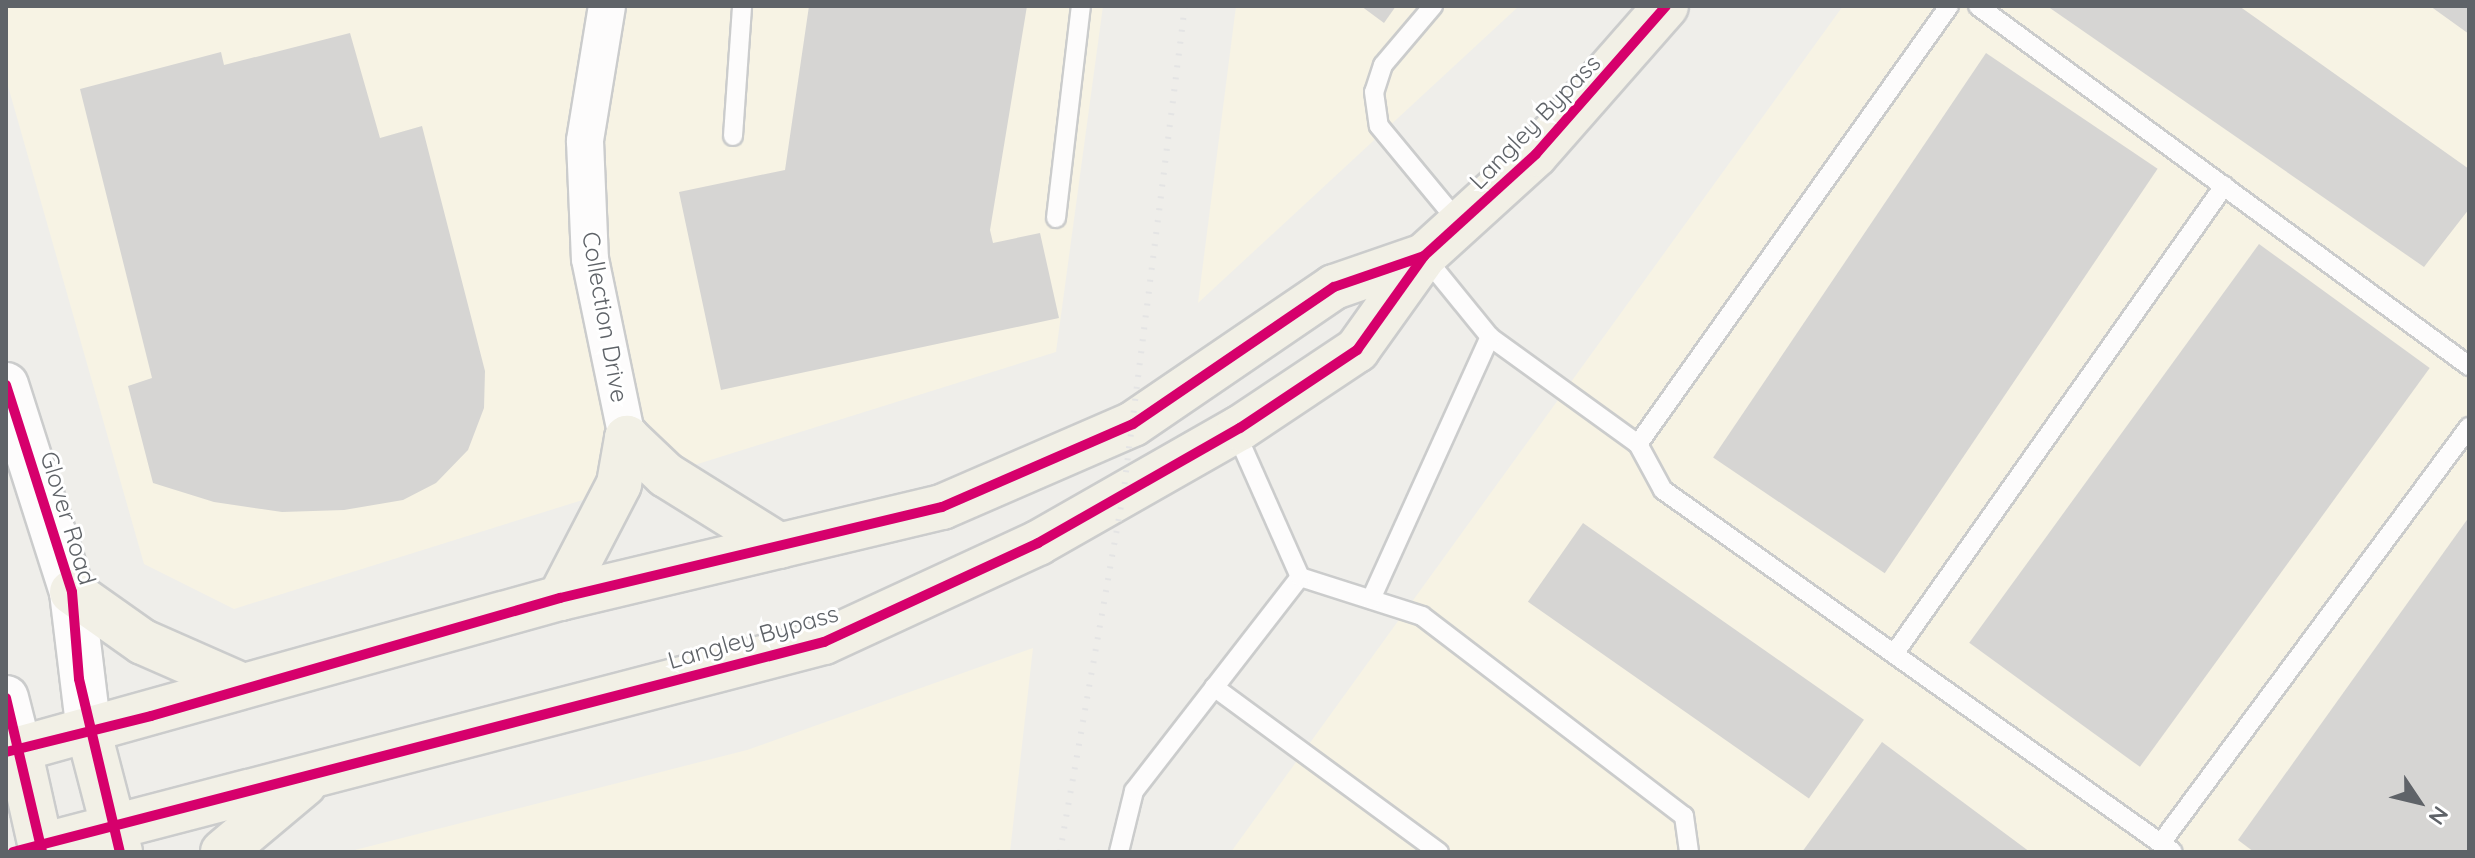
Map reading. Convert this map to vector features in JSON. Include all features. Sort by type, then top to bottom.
[{"type":"highway","name":"Langley Bypass","points":[[42,849],[117,840],[321,771],[824,642],[1038,543],[1235,430],[1357,350],[1424,256],[1536,154],[1666,6]]},
{"type":"highway","name":"Langley Bypass","points":[[19,749],[89,733],[243,686],[560,598],[942,507],[1035,470],[1133,424],[1334,287],[1424,256]]},
{"type":"highway","points":[[627,438],[666,475],[780,546]]},
{"type":"highway","points":[[560,598],[619,484],[627,438]]},
{"type":"highway","points":[[72,592],[143,642],[243,686]]},
{"type":"highway","name":"Glover Road","points":[[89,733],[117,840]]},
{"type":"highway","points":[[19,749],[42,849]]},
{"type":"highway","points":[[223,852],[321,771]]},
{"type":"main road","name":"Glover Road","points":[[6,385],[72,592],[89,733]]},
{"type":"main road","points":[[6,698],[19,749]]},
{"type":"street","name":"Collection Drive","points":[[607,6],[585,141],[590,259],[627,438]]},
{"type":"lane","points":[[733,136],[742,6]]},
{"type":"lane","points":[[1056,218],[1081,6]]},
{"type":"lane","points":[[1433,6],[1383,65],[1374,92],[1379,126],[1461,225]]},
{"type":"lane","points":[[1638,444],[1949,6]]},
{"type":"lane","points":[[1978,6],[2469,366]]},
{"type":"lane","points":[[1894,654],[2224,186]]},
{"type":"lane","points":[[1424,256],[1490,337],[1638,444],[1663,490],[2167,848],[2469,427]]},
{"type":"lane","points":[[1371,599],[1490,337]]},
{"type":"lane","points":[[1235,430],[1300,577],[1422,616],[1684,816],[1689,852]]},
{"type":"lane","points":[[1119,852],[1134,791],[1300,577]]},
{"type":"lane","points":[[1214,687],[1439,852]]},
{"type":"shaded area","points":[[6,6],[1103,6],[1056,352],[234,609],[144,564],[6,79]]},
{"type":"shaded area","points":[[1236,6],[1519,6],[1198,303]]},
{"type":"shaded area","points":[[1843,6],[2469,6],[2469,852],[1231,852]]},
{"type":"shaded area","points":[[1033,648],[1010,852],[347,852],[747,750]]},
{"type":"building","points":[[809,6],[1027,6],[990,230],[993,243],[1040,233],[1059,318],[721,390],[679,192],[785,170]]},
{"type":"building","points":[[1361,6],[1396,6],[1384,23]]},
{"type":"building","points":[[2047,6],[2239,6],[2469,169],[2469,209],[2424,267]]},
{"type":"building","points":[[2430,6],[2469,6],[2469,34]]},
{"type":"building","points":[[350,33],[380,138],[422,126],[485,371],[484,408],[468,450],[436,483],[403,500],[344,510],[282,512],[214,502],[153,483],[128,386],[152,378],[80,89],[221,52],[224,65]]},
{"type":"building","points":[[1986,53],[2158,169],[1885,573],[1713,458]]},
{"type":"building","points":[[2259,244],[2430,368],[2140,767],[1969,643]]},
{"type":"building","points":[[2469,517],[2469,852],[2254,852],[2238,840]]},
{"type":"building","points":[[1583,523],[1864,720],[1809,798],[1528,602]]},
{"type":"building","points":[[1882,742],[2030,852],[1802,852]]},
{"type":"railway","points":[[1060,852],[1123,496],[1185,6]]},
{"type":"cycle path","points":[[13,852],[824,642],[1038,543],[1240,428],[1357,350],[1424,256],[1536,154],[1666,6]]},
{"type":"cycle path","points":[[6,752],[151,716],[560,598],[942,507],[1133,424],[1334,287],[1424,256]]},
{"type":"cycle path","points":[[6,385],[72,592],[79,679],[120,852]]},
{"type":"cycle path","points":[[6,698],[42,852]]}]
